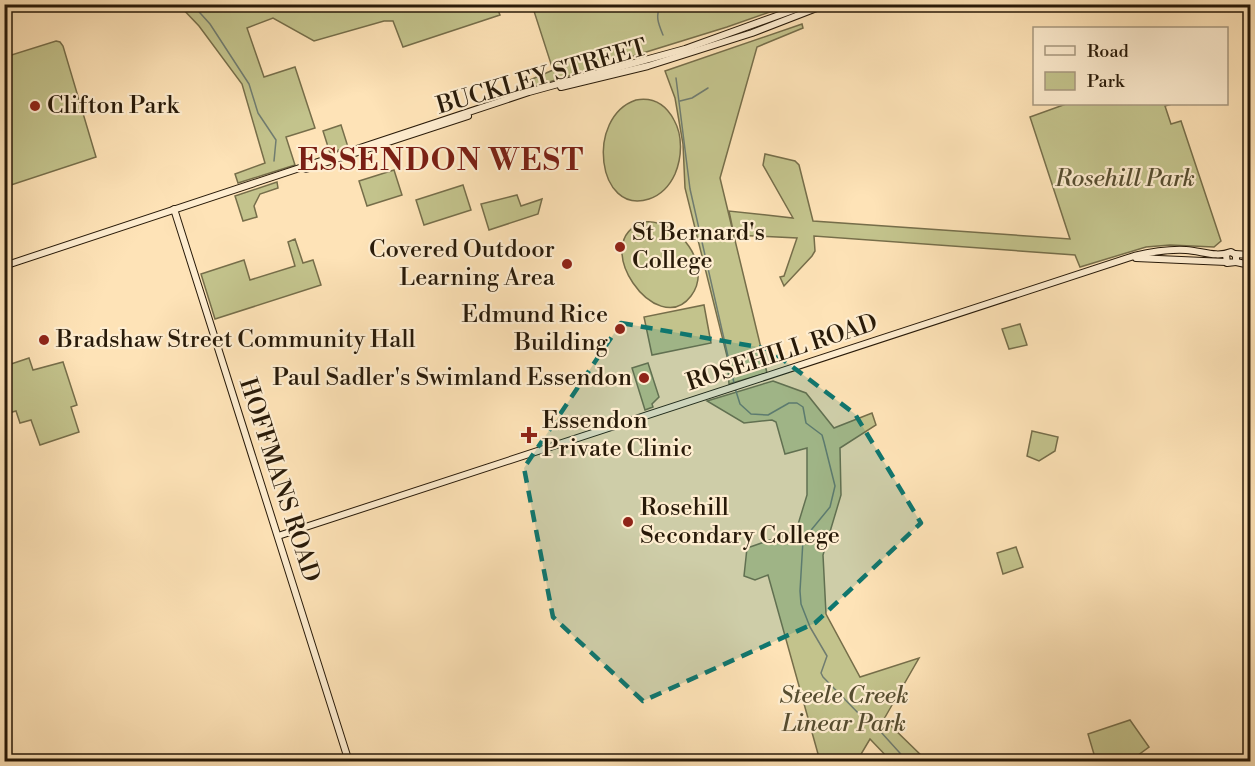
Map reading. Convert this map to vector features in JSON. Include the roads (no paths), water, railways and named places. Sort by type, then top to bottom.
[{"type":"main road","name":"BUCKLEY STREET","points":[[4,266],[530,94],[685,49],[810,4]]},
{"type":"main road","name":"BUCKLEY STREET","points":[[530,94],[648,66],[752,33],[827,4]]},
{"type":"main road","name":"HOFFMANS ROAD","points":[[174,209],[349,762]]},
{"type":"main road","name":"ROSEHILL ROAD","points":[[278,536],[1126,260],[1165,250],[1200,252],[1218,256],[1251,255]]},
{"type":"main road","points":[[1235,254],[1236,262]]},
{"type":"main road","points":[[1226,255],[1226,262]]},
{"type":"main road","name":"ROSEHILL ROAD","points":[[1126,260],[1226,262],[1231,265],[1236,262],[1251,265]]},
{"type":"waterway","points":[[192,4],[210,24],[249,84],[258,113],[276,140],[274,161]]},
{"type":"waterway","points":[[661,4],[658,19],[663,35]]},
{"type":"waterway","points":[[676,78],[690,189],[734,383]]},
{"type":"waterway","points":[[680,101],[692,98],[708,88]]},
{"type":"waterway","points":[[735,388],[740,404],[751,414],[768,415],[789,403],[797,403],[803,407],[806,423],[822,435],[835,486],[830,507],[803,540],[801,604],[810,627],[827,656],[821,673],[823,677],[863,718],[880,731],[908,762]]},
{"type":"place","name":"Clifton Park","points":[[35,106]]},
{"type":"place","name":"St Bernard's College","points":[[620,247]]},
{"type":"place","name":"Covered Outdoor Learning Area","points":[[567,264]]},
{"type":"place","name":"Edmund Rice Building","points":[[620,329]]},
{"type":"place","name":"Bradshaw Street Community Hall","points":[[44,340]]},
{"type":"place","name":"Paul Sadler's Swimland Essendon","points":[[644,378]]},
{"type":"place","name":"Essendon Private Clinic","points":[[529,435]]},
{"type":"place","name":"Rosehill Secondary College","points":[[628,522]]},
{"type":"district","name":"ESSENDON WEST","points":[[441,161]]},
{"type":"park label","name":"Rosehill Park","points":[[1125,179]]},
{"type":"park label","name":"Steele Creek Linear Park","points":[[844,710]]}]
